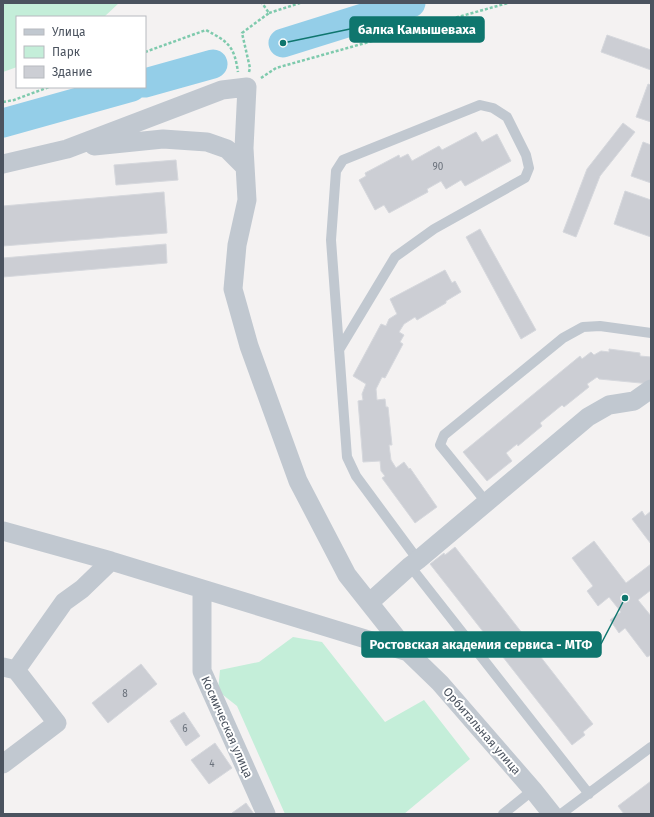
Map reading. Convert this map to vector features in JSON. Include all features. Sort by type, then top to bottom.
[{"type":"street","points":[[67,149],[222,90],[243,88]]},
{"type":"street","name":"Орбитальная улица","points":[[243,88],[247,200],[237,245],[232,289],[249,346],[298,481],[347,575],[408,652],[440,682],[552,814]]},
{"type":"street","points":[[3,164],[67,149],[163,139],[206,142],[227,149],[245,167]]},
{"type":"street","points":[[369,603],[414,563],[588,417],[609,405],[634,401],[651,388]]},
{"type":"street","points":[[3,531],[111,561],[408,652]]},
{"type":"street","points":[[3,764],[57,723],[10,669],[64,602],[82,589],[111,561]]},
{"type":"street","name":"Космическая улица","points":[[202,589],[202,671],[266,814]]},
{"type":"lane","points":[[339,350],[395,257],[434,229],[525,178],[529,168],[526,155],[507,117],[493,108],[480,105],[342,160],[336,171],[331,240],[339,350],[347,457],[356,476],[414,563],[589,794]]},
{"type":"lane","points":[[487,502],[440,445],[444,435],[563,338],[583,328],[600,326],[651,333]]},
{"type":"lane","points":[[561,814],[651,747]]},
{"type":"lane","points":[[503,814],[533,790]]},
{"type":"path","points":[[262,3],[269,13]]},
{"type":"path","points":[[250,68],[242,33],[269,13],[292,4],[300,3]]},
{"type":"path","points":[[146,52],[206,30],[225,41],[232,50],[243,88],[276,68],[508,3]]},
{"type":"path","points":[[3,102],[14,100],[46,88]]},
{"type":"green space","points":[[3,3],[119,3],[105,16],[16,16],[16,67],[3,72]]},
{"type":"green space","points":[[293,637],[322,642],[385,722],[424,700],[470,759],[404,814],[285,814],[237,706],[218,691],[220,670],[259,662]]},
{"type":"building","points":[[607,35],[651,50],[651,70],[601,52]]},
{"type":"building","points":[[648,84],[651,85],[651,122],[636,117]]},
{"type":"building","points":[[623,123],[635,132],[600,176],[576,237],[563,232],[587,169]]},
{"type":"building","points":[[476,132],[482,142],[497,134],[511,161],[465,186],[461,180],[446,189],[441,181],[427,189],[428,192],[389,213],[384,205],[375,210],[359,180],[366,176],[365,173],[399,155],[400,158],[408,154],[412,161],[439,146],[442,150]]},
{"type":"building","points":[[643,142],[651,145],[651,183],[631,176]]},
{"type":"building","points":[[176,160],[178,180],[116,185],[114,165]]},
{"type":"building","points":[[625,191],[651,200],[651,237],[614,224]]},
{"type":"building","points":[[164,192],[167,233],[3,246],[3,206]]},
{"type":"building","points":[[480,229],[536,330],[521,339],[466,237]]},
{"type":"building","points":[[166,244],[167,263],[3,277],[3,258]]},
{"type":"building","points":[[445,270],[452,283],[455,281],[461,292],[446,301],[446,303],[417,320],[415,317],[404,324],[399,332],[404,335],[400,342],[403,344],[385,378],[382,377],[376,389],[377,400],[385,399],[386,407],[388,407],[392,445],[389,445],[391,460],[396,468],[404,462],[409,469],[410,468],[437,507],[415,523],[382,478],[385,476],[381,471],[380,461],[363,462],[358,401],[363,400],[362,394],[366,384],[353,376],[381,324],[386,326],[389,319],[397,314],[390,299]]},
{"type":"building","points":[[609,349],[640,353],[640,356],[651,357],[651,384],[599,379],[597,377],[587,384],[589,387],[564,407],[562,405],[540,423],[542,426],[518,446],[517,444],[506,453],[512,461],[487,481],[463,452],[580,356],[582,359],[591,352],[594,355],[601,351],[609,352]]},
{"type":"building","points":[[642,511],[645,516],[651,511],[651,544],[632,519]]},
{"type":"building","points":[[594,541],[626,583],[651,564],[651,590],[638,600],[651,616],[651,655],[647,657],[625,628],[619,633],[610,620],[621,612],[609,597],[598,606],[587,591],[593,586],[572,558]]},
{"type":"building","points":[[455,547],[593,724],[583,732],[585,735],[572,745],[430,564],[444,553],[445,555]]},
{"type":"building","points":[[141,664],[157,684],[108,723],[92,703]]},
{"type":"building","points":[[184,712],[200,736],[186,746],[170,721]]},
{"type":"building","points":[[215,743],[232,768],[209,784],[191,760]]},
{"type":"building","points":[[651,781],[651,814],[624,814],[618,806]]},
{"type":"building","points":[[246,803],[254,814],[232,813]]},
{"type":"waterway","points":[[283,43],[411,3]]},
{"type":"waterway","points":[[146,83],[213,64]]},
{"type":"waterway","points":[[3,123],[128,88]]},
{"type":"place","name":"балка Камышеваха","points":[[283,43]]},
{"type":"place","name":"Ростовская академия сервиса - МТФ","points":[[625,598]]}]
